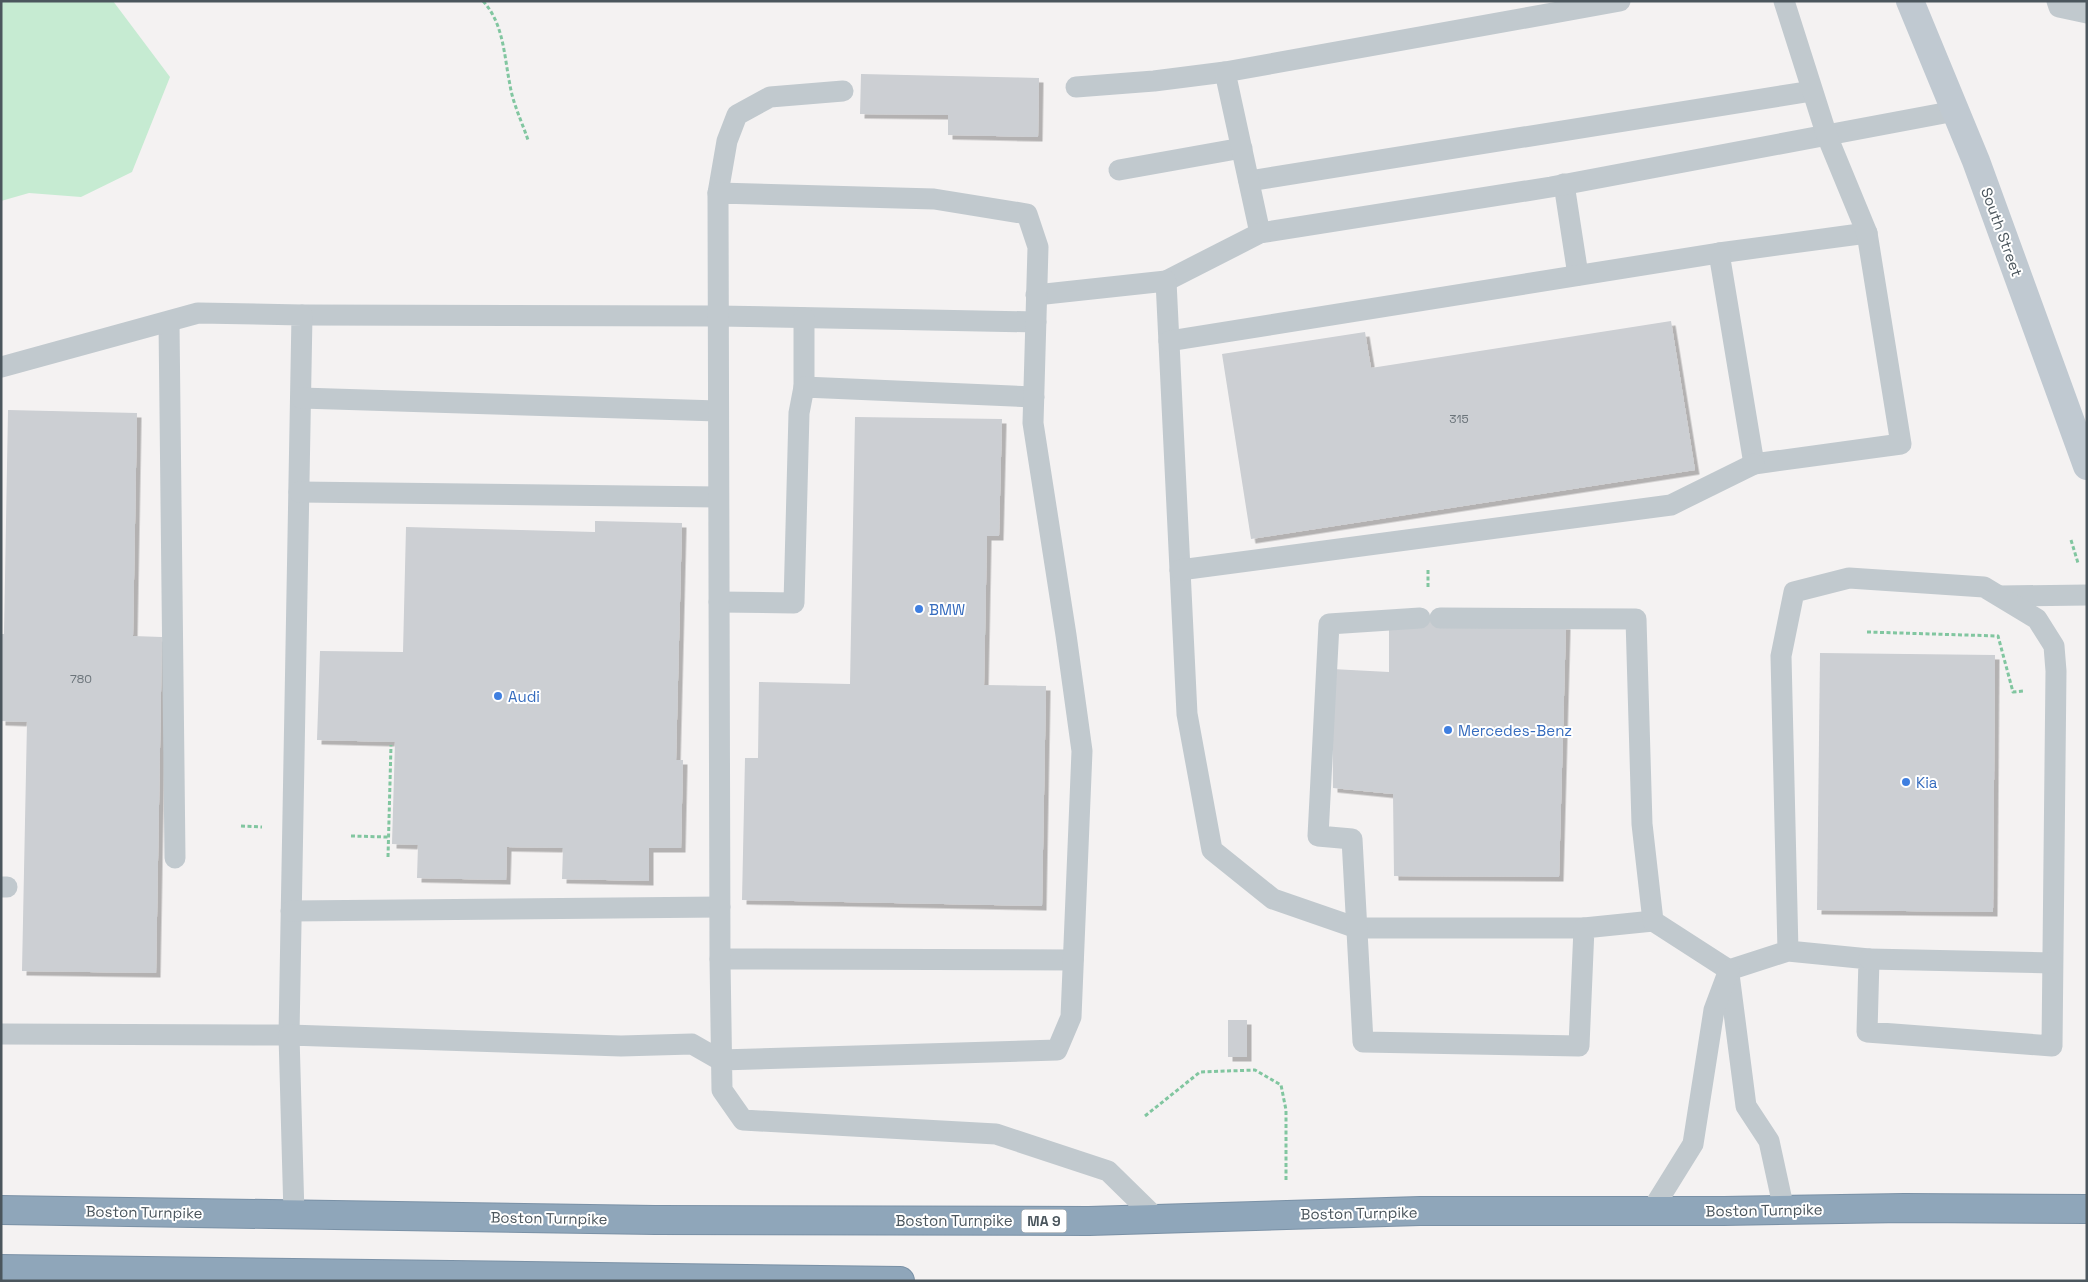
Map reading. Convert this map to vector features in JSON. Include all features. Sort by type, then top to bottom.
[{"type":"highway","name":"Boston Turnpike","points":[[1,1210],[655,1220],[1089,1221],[1420,1211],[1896,1208],[2087,1209]]},
{"type":"highway","points":[[1,1270],[489,1278],[900,1281]]},
{"type":"street","name":"South Street","points":[[1910,1],[1976,161],[2087,466]]},
{"type":"lane","points":[[1076,86],[1154,81],[1225,72],[1620,1]]},
{"type":"lane","points":[[1180,570],[1671,505],[1754,464],[1900,444],[1868,234],[1827,136],[1784,1]]},
{"type":"lane","points":[[2056,1],[2059,7],[2087,13]]},
{"type":"lane","points":[[1225,72],[1260,233]]},
{"type":"lane","points":[[843,91],[770,97],[737,115],[727,141],[718,193],[720,1060],[722,1090],[743,1120],[996,1134],[1108,1171],[1158,1218]]},
{"type":"lane","points":[[1248,181],[1812,91]]},
{"type":"lane","points":[[1036,295],[1166,281],[1260,233],[1564,184],[1955,111]]},
{"type":"lane","points":[[1119,170],[1242,148]]},
{"type":"lane","points":[[1564,184],[1578,275]]},
{"type":"lane","points":[[1,1034],[289,1035],[621,1046],[692,1044],[720,1060],[1056,1050],[1071,1017],[1082,751],[1033,422],[1038,247],[1026,214],[934,199],[718,193]]},
{"type":"lane","points":[[1169,340],[1718,253],[1868,234]]},
{"type":"lane","points":[[1718,253],[1754,464]]},
{"type":"lane","points":[[1166,281],[1187,714],[1212,850],[1273,899],[1356,928],[1584,928],[1653,921],[1729,970]]},
{"type":"lane","points":[[1,367],[198,313],[718,316],[1036,322]]},
{"type":"lane","points":[[294,1215],[289,1035],[302,314]]},
{"type":"lane","points":[[719,602],[794,603],[799,413],[804,387],[804,318]]},
{"type":"lane","points":[[169,322],[175,858]]},
{"type":"lane","points":[[804,387],[1034,397]]},
{"type":"lane","points":[[301,398],[718,411]]},
{"type":"lane","points":[[299,492],[718,497]]},
{"type":"lane","points":[[1788,951],[1781,656],[1794,592],[1849,578],[1984,586],[2037,619],[2054,646],[2056,670],[2052,1046],[1867,1032],[1869,959]]},
{"type":"lane","points":[[2000,596],[2087,595]]},
{"type":"lane","points":[[1584,928],[1579,1046],[1363,1042],[1352,839],[1318,836],[1329,624],[1430,618],[1636,619],[1642,824],[1653,921]]},
{"type":"lane","points":[[291,911],[720,906]]},
{"type":"lane","points":[[1729,970],[1788,951],[1869,959],[2052,963]]},
{"type":"lane","points":[[720,959],[1073,960]]},
{"type":"lane","points":[[1729,970],[1746,1106],[1769,1141],[1784,1210]]},
{"type":"lane","points":[[1652,1210],[1693,1144],[1714,1010],[1729,970]]},
{"type":"path","points":[[483,1],[490,9],[503,40],[510,86],[528,140]]},
{"type":"path","points":[[1427,538],[1428,594]]},
{"type":"path","points":[[2072,540],[2078,564]]},
{"type":"path","points":[[1867,632],[1998,636],[2013,692],[2024,691]]},
{"type":"path","points":[[388,857],[391,745]]},
{"type":"path","points":[[241,826],[265,827]]},
{"type":"path","points":[[351,836],[388,838]]},
{"type":"path","points":[[1145,1116],[1200,1072],[1255,1070],[1281,1085],[1286,1110],[1286,1214]]},
{"type":"green space","points":[[1,1],[113,1],[170,77],[132,172],[81,197],[29,193],[1,201]]},
{"type":"building","points":[[861,74],[1039,78],[1038,137],[948,135],[948,115],[860,114]]},
{"type":"building","points":[[1671,321],[1695,470],[1251,539],[1222,354],[1365,332],[1371,368]]},
{"type":"building","points":[[8,410],[137,413],[133,636],[162,637],[156,973],[22,971],[27,722],[1,721],[1,634],[4,634]]},
{"type":"building","name":"BMW","points":[[855,417],[1002,419],[999,536],[987,536],[984,685],[1046,686],[1042,906],[742,900],[745,758],[758,758],[759,682],[850,684]]},
{"type":"building","name":"Audi","points":[[595,521],[682,523],[676,760],[683,760],[681,848],[649,848],[649,881],[562,879],[563,848],[507,847],[506,880],[417,878],[418,845],[392,844],[395,742],[317,740],[320,651],[403,652],[406,527],[595,532]]},
{"type":"building","name":"Mercedes-Benz","points":[[1389,620],[1566,625],[1559,877],[1394,876],[1393,794],[1333,788],[1332,669],[1389,672]]},
{"type":"building","name":"Kia","points":[[1820,653],[1995,655],[1993,912],[1817,910]]},
{"type":"building","points":[[1228,1020],[1247,1020],[1247,1057],[1228,1057]]},
{"type":"place","name":"BMW","points":[[919,609]]},
{"type":"place","name":"Audi","points":[[498,696]]},
{"type":"place","name":"Mercedes-Benz","points":[[1448,730]]},
{"type":"place","name":"Kia","points":[[1906,782]]}]
